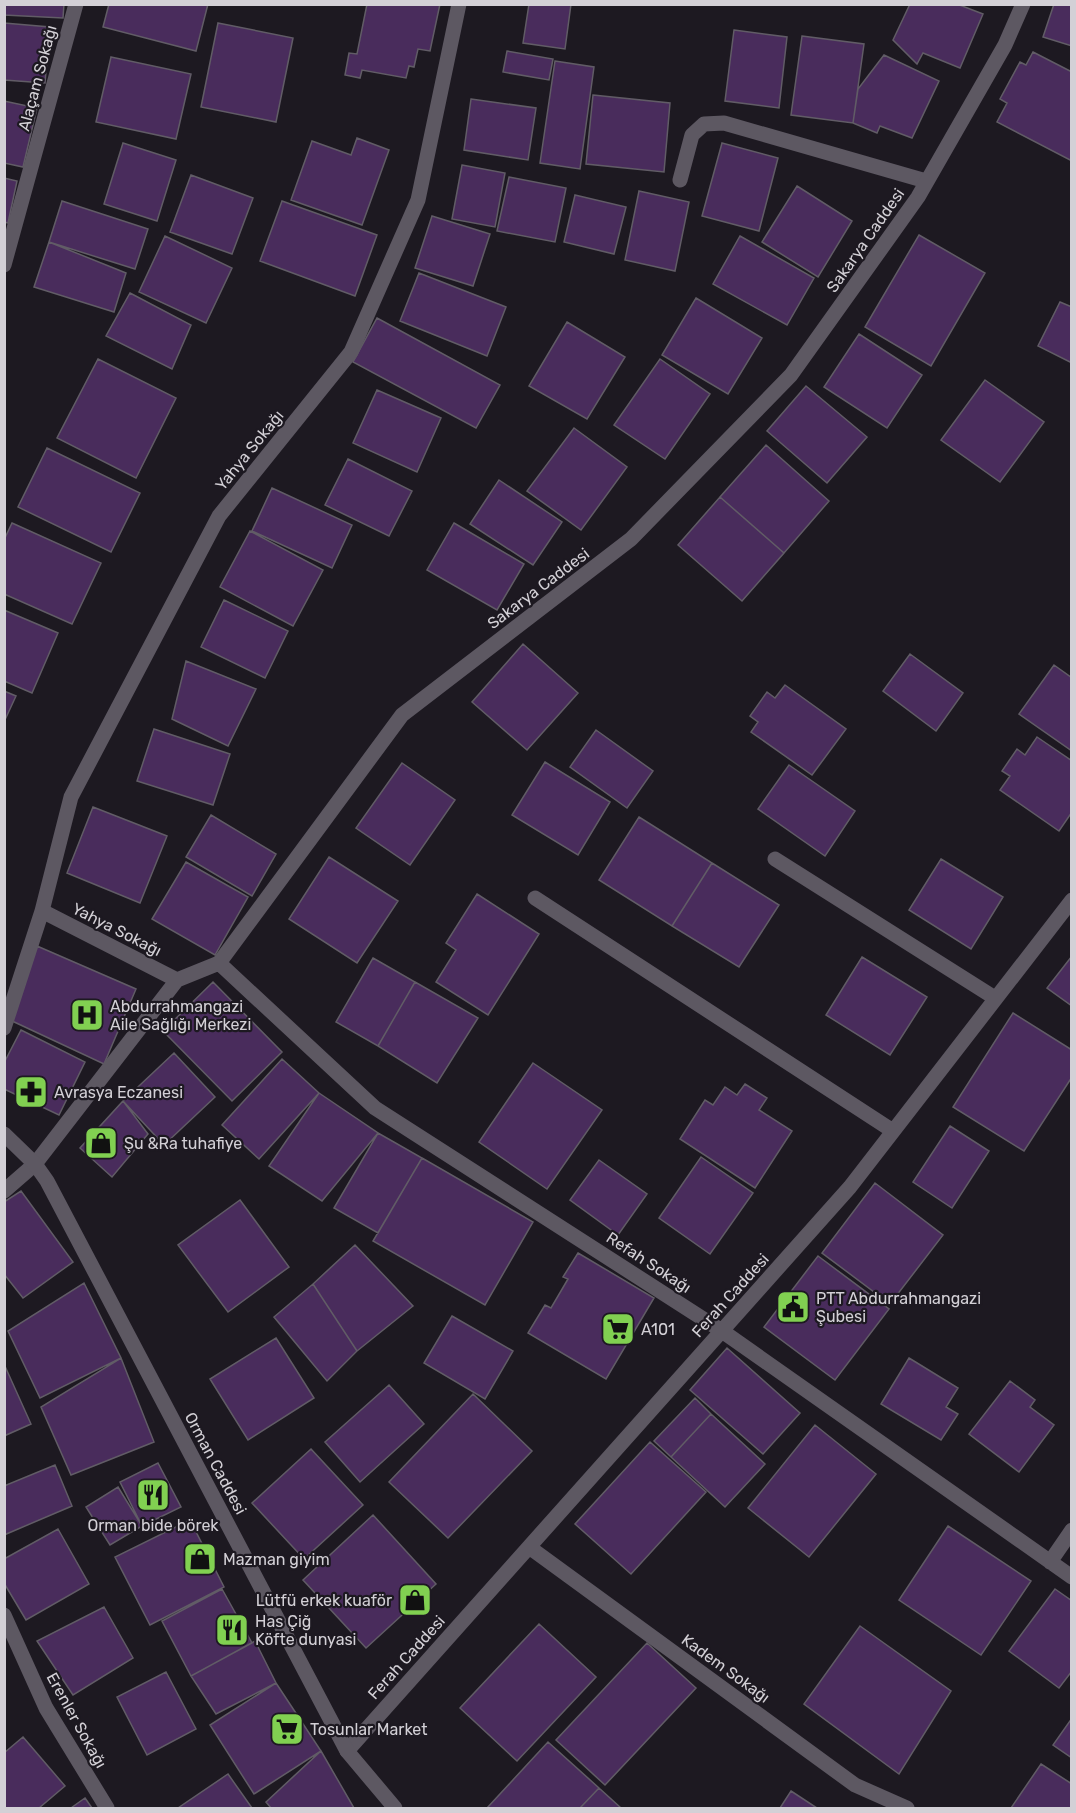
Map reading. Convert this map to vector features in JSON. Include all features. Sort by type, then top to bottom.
[{"type":"street","name":"Alaçam Sokağı","points":[[4,265],[76,4]]},
{"type":"street","name":"Yahya Sokağı","points":[[4,1028],[42,911],[71,797],[219,516],[351,352],[418,200],[459,4]]},
{"type":"street","name":"Sakarya Caddesi","points":[[219,963],[402,715],[631,539],[791,375],[926,181],[1005,45],[1023,4]]},
{"type":"street","points":[[680,180],[692,135],[704,124],[724,123],[926,181]]},
{"type":"street","points":[[775,859],[996,998]]},
{"type":"street","points":[[535,898],[893,1131]]},
{"type":"street","name":"Ferah Caddesi","points":[[347,1751],[850,1187],[1071,900]]},
{"type":"street","name":"Yahya Sokağı","points":[[42,911],[177,980]]},
{"type":"street","points":[[4,1191],[35,1164],[177,980],[219,963]]},
{"type":"street","name":"Refah Sokağı","points":[[219,963],[375,1108],[722,1331],[1071,1577]]},
{"type":"street","name":"Orman Caddesi","points":[[4,1134],[35,1164],[47,1181],[347,1751],[395,1809]]},
{"type":"street","points":[[1050,1562],[1071,1530]]},
{"type":"street","name":"Kadem Sokağı","points":[[529,1547],[855,1785],[908,1809]]},
{"type":"street","name":"Erenler Sokağı","points":[[4,1615],[46,1708],[107,1809]]},
{"type":"building","points":[[4,4],[64,4],[63,18],[4,15]]},
{"type":"building","points":[[109,4],[208,4],[196,51],[103,27]]},
{"type":"building","points":[[367,4],[440,4],[430,51],[418,49],[414,67],[409,66],[406,78],[362,70],[360,78],[345,75],[349,53],[357,54]]},
{"type":"building","points":[[529,4],[571,4],[565,49],[523,43]]},
{"type":"building","points":[[910,4],[957,4],[983,14],[960,68],[923,53],[917,64],[893,40]]},
{"type":"building","points":[[1054,4],[1072,4],[1072,46],[1043,37]]},
{"type":"building","points":[[4,23],[50,27],[45,83],[4,80]]},
{"type":"building","points":[[218,23],[293,38],[276,122],[201,107]]},
{"type":"building","points":[[734,30],[787,37],[779,108],[725,101]]},
{"type":"building","points":[[802,36],[864,44],[853,123],[791,115]]},
{"type":"building","points":[[507,51],[553,59],[549,80],[503,72]]},
{"type":"building","points":[[1033,52],[1072,72],[1072,161],[997,122],[1007,103],[1000,99],[1020,62],[1026,65]]},
{"type":"building","points":[[884,55],[939,81],[912,138],[880,126],[877,133],[853,123],[858,89]]},
{"type":"building","points":[[111,57],[191,74],[176,139],[96,122]]},
{"type":"building","points":[[555,61],[594,67],[580,169],[540,163]]},
{"type":"building","points":[[593,95],[670,103],[664,172],[586,164]]},
{"type":"building","points":[[471,99],[536,108],[528,160],[464,150]]},
{"type":"building","points":[[4,101],[37,108],[23,167],[4,163]]},
{"type":"building","points":[[357,138],[389,150],[362,225],[291,200],[312,141],[351,155]]},
{"type":"building","points":[[123,143],[176,160],[157,221],[104,204]]},
{"type":"building","points":[[722,143],[778,158],[759,231],[702,216]]},
{"type":"building","points":[[462,165],[505,173],[495,227],[452,219]]},
{"type":"building","points":[[191,175],[253,198],[232,254],[170,232]]},
{"type":"building","points":[[509,177],[566,188],[555,242],[497,231]]},
{"type":"building","points":[[4,178],[17,181],[8,223],[4,222]]},
{"type":"building","points":[[797,186],[852,221],[818,277],[762,242]]},
{"type":"building","points":[[639,191],[689,202],[675,271],[625,260]]},
{"type":"building","points":[[575,195],[626,207],[614,254],[564,242]]},
{"type":"building","points":[[62,201],[148,229],[135,269],[49,242]]},
{"type":"building","points":[[282,201],[377,235],[355,296],[260,261]]},
{"type":"building","points":[[432,216],[490,234],[473,286],[415,268]]},
{"type":"building","points":[[919,235],[985,273],[931,366],[865,327]]},
{"type":"building","points":[[165,236],[232,268],[206,323],[139,292]]},
{"type":"building","points":[[740,236],[814,278],[787,325],[713,284]]},
{"type":"building","points":[[49,242],[126,273],[114,312],[34,287]]},
{"type":"building","points":[[419,273],[506,307],[487,356],[400,321]]},
{"type":"building","points":[[130,293],[191,325],[172,369],[106,336]]},
{"type":"building","points":[[696,298],[762,338],[728,394],[662,355]]},
{"type":"building","points":[[1060,302],[1072,307],[1072,363],[1038,346]]},
{"type":"building","points":[[377,318],[500,385],[476,428],[353,362]]},
{"type":"building","points":[[567,322],[625,357],[587,419],[529,386]]},
{"type":"building","points":[[859,334],[922,375],[887,428],[824,387]]},
{"type":"building","points":[[98,359],[176,398],[136,478],[57,438]]},
{"type":"building","points":[[660,359],[710,394],[665,459],[614,425]]},
{"type":"building","points":[[985,380],[1044,422],[1000,482],[941,440]]},
{"type":"building","points":[[806,386],[867,437],[827,483],[767,431]]},
{"type":"building","points":[[377,390],[441,418],[417,472],[353,443]]},
{"type":"building","points":[[574,428],[627,467],[581,530],[527,491]]},
{"type":"building","points":[[766,445],[829,501],[784,553],[720,497]]},
{"type":"building","points":[[47,448],[140,493],[111,552],[18,507]]},
{"type":"building","points":[[348,459],[412,491],[389,536],[325,505]]},
{"type":"building","points":[[499,480],[562,522],[533,565],[470,524]]},
{"type":"building","points":[[272,488],[352,525],[332,568],[252,531]]},
{"type":"building","points":[[720,497],[784,553],[742,601],[678,545]]},
{"type":"building","points":[[12,523],[101,563],[72,624],[4,594],[4,540]]},
{"type":"building","points":[[454,523],[524,564],[497,610],[427,570]]},
{"type":"building","points":[[250,531],[323,570],[293,626],[220,587]]},
{"type":"building","points":[[224,600],[288,631],[265,678],[201,647]]},
{"type":"building","points":[[4,610],[58,633],[32,693],[4,681]]},
{"type":"building","points":[[523,644],[578,693],[527,750],[472,702]]},
{"type":"building","points":[[910,654],[963,693],[936,731],[883,691]]},
{"type":"building","points":[[186,661],[256,689],[228,746],[172,719]]},
{"type":"building","points":[[1054,665],[1072,678],[1072,751],[1019,714]]},
{"type":"building","points":[[785,685],[846,729],[812,775],[751,732],[758,722],[750,716],[767,692],[775,698]]},
{"type":"building","points":[[4,691],[16,696],[4,722]]},
{"type":"building","points":[[154,729],[230,754],[213,805],[137,781]]},
{"type":"building","points":[[596,730],[653,771],[627,808],[570,767]]},
{"type":"building","points":[[1037,737],[1072,761],[1072,812],[1059,831],[1000,790],[1010,776],[1002,771],[1017,749],[1025,755]]},
{"type":"building","points":[[545,762],[610,802],[578,855],[512,815]]},
{"type":"building","points":[[402,763],[455,800],[410,865],[356,828]]},
{"type":"building","points":[[789,765],[855,811],[825,856],[758,809]]},
{"type":"building","points":[[93,807],[167,836],[140,903],[67,873]]},
{"type":"building","points":[[211,815],[276,854],[252,896],[186,857]]},
{"type":"building","points":[[639,817],[712,863],[672,926],[599,880]]},
{"type":"building","points":[[329,857],[398,901],[357,963],[289,919]]},
{"type":"building","points":[[941,859],[1003,897],[971,949],[909,910]]},
{"type":"building","points":[[186,862],[248,897],[215,955],[152,919]]},
{"type":"building","points":[[712,863],[779,905],[739,967],[672,926]]},
{"type":"building","points":[[477,894],[539,934],[488,1015],[436,982],[456,950],[446,943]]},
{"type":"building","points":[[37,946],[136,989],[104,1064],[10,1020]]},
{"type":"building","points":[[1072,956],[1072,1006],[1047,988]]},
{"type":"building","points":[[862,957],[927,997],[890,1055],[826,1015]]},
{"type":"building","points":[[373,958],[415,982],[378,1046],[336,1022]]},
{"type":"building","points":[[213,982],[282,1052],[232,1101],[163,1031]]},
{"type":"building","points":[[415,982],[478,1018],[437,1083],[378,1046]]},
{"type":"building","points":[[1013,1013],[1072,1050],[1072,1077],[1024,1151],[953,1107]]},
{"type":"building","points":[[21,1030],[85,1062],[59,1115],[4,1089],[4,1063]]},
{"type":"building","points":[[174,1053],[215,1097],[164,1145],[123,1101]]},
{"type":"building","points":[[282,1059],[319,1093],[259,1159],[222,1125]]},
{"type":"building","points":[[533,1063],[602,1110],[547,1189],[479,1142]]},
{"type":"building","points":[[745,1084],[767,1098],[759,1110],[792,1131],[755,1188],[680,1139],[705,1100],[713,1105],[725,1087],[737,1095]]},
{"type":"building","points":[[319,1093],[378,1133],[322,1201],[269,1166]]},
{"type":"building","points":[[123,1101],[148,1134],[112,1177],[80,1148]]},
{"type":"building","points":[[950,1126],[989,1151],[952,1208],[913,1182]]},
{"type":"building","points":[[378,1133],[422,1158],[378,1233],[334,1208]]},
{"type":"building","points":[[701,1157],[753,1193],[710,1254],[659,1218]]},
{"type":"building","points":[[422,1158],[533,1222],[485,1305],[373,1241]]},
{"type":"building","points":[[599,1160],[647,1194],[618,1235],[570,1200]]},
{"type":"building","points":[[875,1183],[943,1235],[890,1304],[822,1253]]},
{"type":"building","points":[[21,1191],[73,1262],[23,1298],[4,1274],[4,1202]]},
{"type":"building","points":[[240,1200],[289,1267],[228,1312],[178,1245]]},
{"type":"building","points":[[355,1245],[413,1306],[357,1351],[313,1284]]},
{"type":"building","points":[[578,1253],[654,1298],[606,1379],[528,1333],[545,1305],[551,1308],[568,1279],[563,1277]]},
{"type":"building","points":[[818,1256],[889,1309],[835,1380],[764,1327]]},
{"type":"building","points":[[84,1283],[121,1358],[40,1398],[8,1331]]},
{"type":"building","points":[[313,1284],[357,1351],[327,1381],[274,1317]]},
{"type":"building","points":[[452,1316],[513,1351],[485,1399],[424,1363]]},
{"type":"building","points":[[276,1338],[314,1398],[248,1440],[210,1379]]},
{"type":"building","points":[[727,1348],[800,1413],[763,1454],[690,1390]]},
{"type":"building","points":[[121,1358],[154,1442],[71,1475],[41,1407]]},
{"type":"building","points":[[909,1358],[958,1388],[946,1407],[958,1414],[941,1440],[881,1404]]},
{"type":"building","points":[[4,1364],[31,1424],[4,1436]]},
{"type":"building","points":[[1010,1381],[1035,1400],[1030,1407],[1054,1425],[1019,1472],[969,1434]]},
{"type":"building","points":[[389,1385],[424,1424],[360,1482],[325,1442]]},
{"type":"building","points":[[473,1394],[532,1451],[448,1538],[389,1482]]},
{"type":"building","points":[[695,1398],[711,1414],[671,1457],[654,1441]]},
{"type":"building","points":[[711,1414],[765,1464],[725,1507],[671,1457]]},
{"type":"building","points":[[815,1425],[876,1474],[809,1557],[748,1508]]},
{"type":"building","points":[[650,1442],[706,1492],[631,1574],[575,1524]]},
{"type":"building","points":[[311,1449],[363,1505],[304,1559],[252,1503]]},
{"type":"building","points":[[158,1463],[181,1507],[142,1526],[120,1482]]},
{"type":"building","points":[[55,1465],[72,1506],[4,1535],[4,1486]]},
{"type":"building","points":[[118,1487],[142,1526],[110,1545],[86,1507]]},
{"type":"building","points":[[373,1515],[436,1584],[366,1648],[303,1580]]},
{"type":"building","points":[[190,1520],[224,1587],[150,1625],[115,1557]]},
{"type":"building","points":[[948,1526],[1031,1581],[981,1655],[899,1600]]},
{"type":"building","points":[[58,1529],[89,1584],[26,1620],[4,1583],[4,1559]]},
{"type":"building","points":[[222,1589],[252,1643],[191,1676],[162,1621]]},
{"type":"building","points":[[1055,1589],[1072,1601],[1072,1671],[1059,1688],[1009,1651]]},
{"type":"building","points":[[104,1607],[133,1658],[73,1695],[37,1641]]},
{"type":"building","points":[[539,1624],[596,1677],[517,1761],[460,1708]]},
{"type":"building","points":[[860,1626],[951,1691],[899,1774],[804,1704]]},
{"type":"building","points":[[255,1641],[276,1683],[216,1714],[191,1676]]},
{"type":"building","points":[[647,1643],[696,1688],[605,1785],[556,1740]]},
{"type":"building","points":[[166,1672],[196,1729],[147,1755],[117,1697]]},
{"type":"building","points":[[276,1683],[321,1751],[254,1794],[210,1725]]},
{"type":"building","points":[[1072,1718],[1072,1758],[1053,1745]]},
{"type":"building","points":[[23,1737],[65,1786],[39,1808],[4,1808],[4,1753]]},
{"type":"building","points":[[548,1742],[599,1788],[580,1808],[487,1808]]},
{"type":"building","points":[[321,1751],[354,1808],[271,1808],[266,1802]]},
{"type":"building","points":[[1041,1764],[1072,1784],[1072,1808],[1011,1808]]},
{"type":"building","points":[[228,1774],[252,1808],[178,1808]]},
{"type":"building","points":[[599,1788],[621,1808],[580,1808]]},
{"type":"building","points":[[791,1791],[817,1808],[780,1808]]},
{"type":"building","points":[[85,1798],[92,1808],[71,1808]]},
{"type":"place","name":"Abdurrahmangazi Aile Sağlığı Merkezi","points":[[87,1015]]},
{"type":"place","name":"Avrasya Eczanesi","points":[[31,1092]]},
{"type":"place","name":"Şu &Ra tuhafiye","points":[[101,1143]]},
{"type":"place","name":"PTT Abdurrahmangazi Şubesi","points":[[793,1307]]},
{"type":"place","name":"A101","points":[[618,1329]]},
{"type":"place","name":"Orman bide börek","points":[[153,1495]]},
{"type":"place","name":"Mazman giyim","points":[[200,1559]]},
{"type":"place","name":"Lütfü erkek kuaför","points":[[415,1600]]},
{"type":"place","name":"Has Çiğ Köfte dunyasi","points":[[232,1630]]},
{"type":"place","name":"Tosunlar Market","points":[[287,1729]]}]
